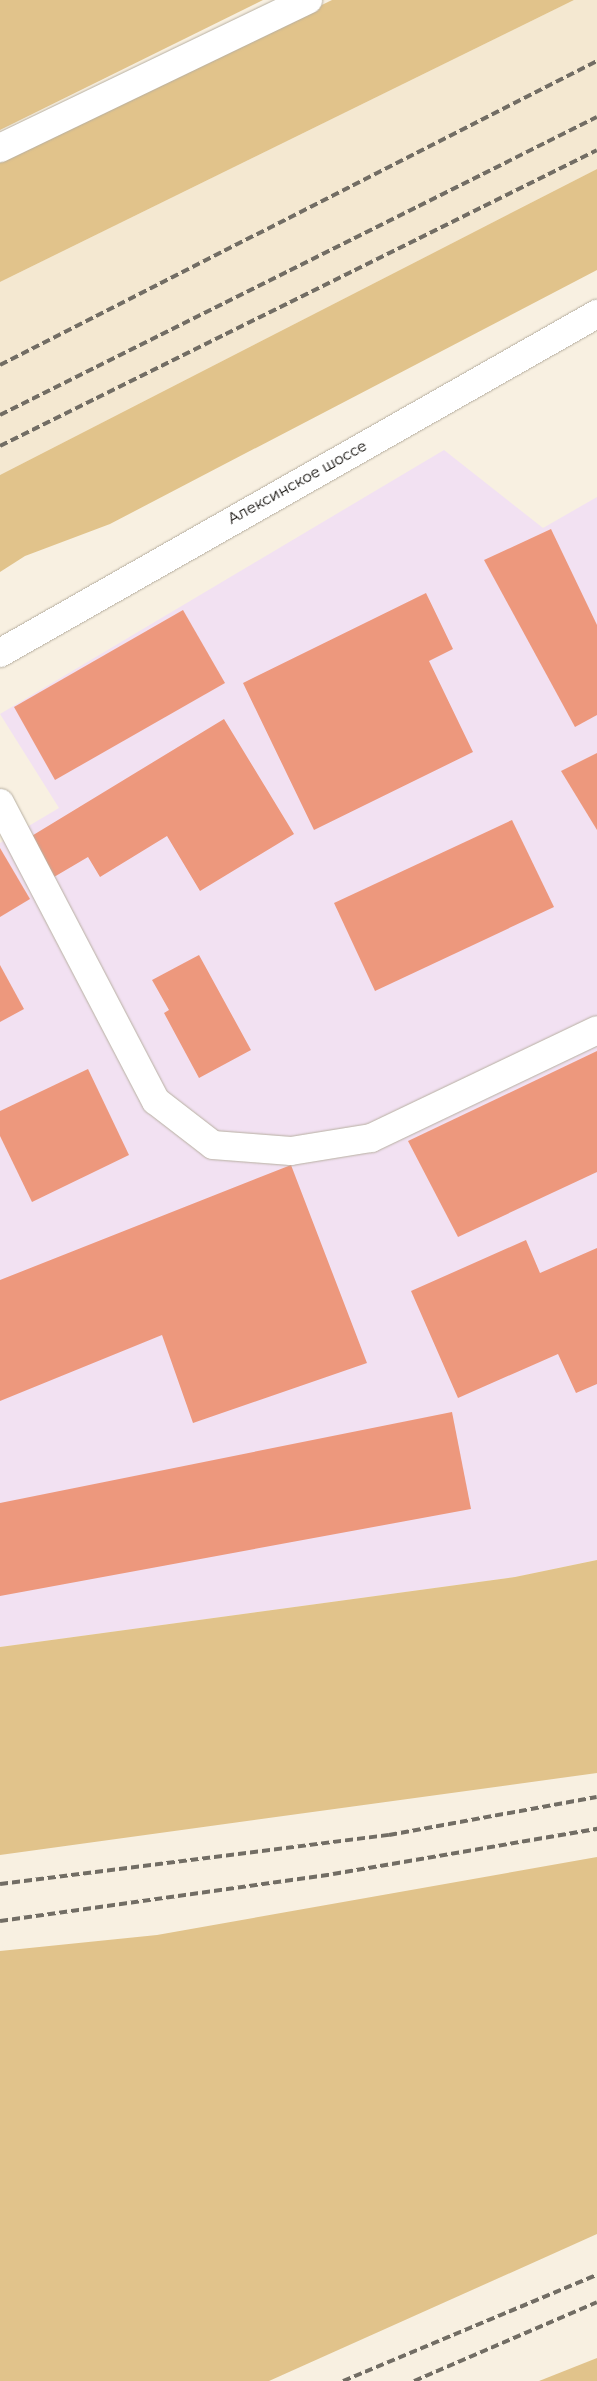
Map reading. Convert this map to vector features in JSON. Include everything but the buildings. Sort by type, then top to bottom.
[{"type":"main road","points":[[0,148],[308,0]]},
{"type":"main road","name":"Алексинское шоссе","points":[[0,653],[597,314]]},
{"type":"main road","points":[[1,806],[156,1101],[213,1144],[291,1151],[371,1138],[597,1030]]},
{"type":"shaded area","points":[[0,0],[263,0],[0,130]]},
{"type":"shaded area","points":[[332,0],[574,0],[0,282],[0,163]]},
{"type":"shaded area","points":[[574,0],[597,0],[597,169],[0,475],[0,282]]},
{"type":"shaded area","points":[[597,169],[597,270],[110,524],[25,556],[0,572],[0,475]]},
{"type":"shaded area","points":[[444,450],[543,528],[597,497],[597,1560],[515,1577],[0,1647],[0,843],[59,808],[0,714]]},
{"type":"shaded area","points":[[597,1560],[597,1773],[0,1855],[0,1647],[515,1577]]},
{"type":"shaded area","points":[[597,1857],[597,2234],[269,2381],[0,2381],[0,1951],[157,1935]]},
{"type":"shaded area","points":[[597,2358],[597,2381],[539,2381]]},
{"type":"railway","points":[[0,365],[597,61]]},
{"type":"railway","points":[[0,415],[597,117]]},
{"type":"railway","points":[[0,446],[597,150]]},
{"type":"railway","points":[[0,1884],[389,1835],[597,1797]]},
{"type":"railway","points":[[0,1921],[333,1874],[597,1829]]},
{"type":"railway","points":[[343,2381],[597,2275]]},
{"type":"railway","points":[[414,2381],[597,2302]]}]
